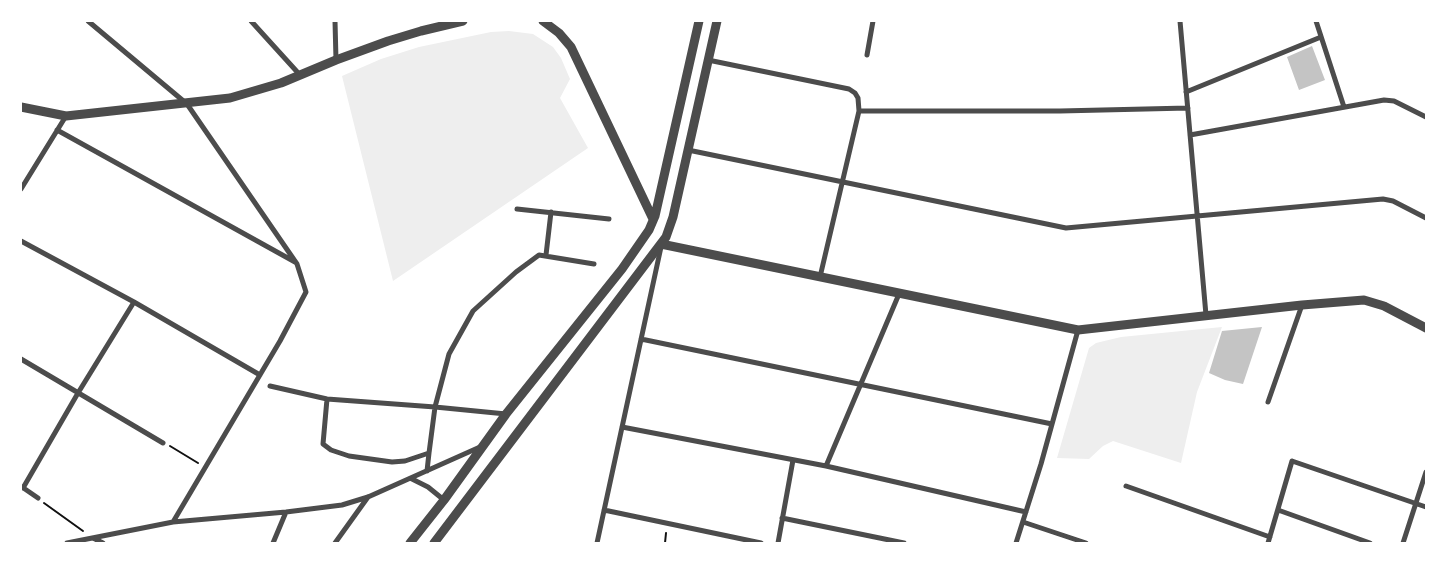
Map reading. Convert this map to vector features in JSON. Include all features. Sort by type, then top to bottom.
[{"type":"street","points":[[88,21],[187,104],[297,264],[306,292],[297,313],[173,522]]},
{"type":"street","points":[[251,21],[300,75]]},
{"type":"street","points":[[335,21],[336,60]]},
{"type":"street","points":[[21,107],[66,116],[187,104],[238,96],[272,86],[336,60],[421,31],[463,21]]},
{"type":"street","points":[[543,21],[559,33],[571,47],[653,219]]},
{"type":"street","points":[[410,543],[444,500],[506,414],[622,269],[645,237],[653,219],[699,21]]},
{"type":"street","points":[[434,543],[661,244],[673,218],[717,21]]},
{"type":"street","points":[[868,55],[874,21]]},
{"type":"street","points":[[1180,21],[1206,315]]},
{"type":"street","points":[[1316,21],[1344,107]]},
{"type":"street","points":[[1186,92],[1321,38]]},
{"type":"street","points":[[708,60],[849,89],[858,98],[858,111],[820,277]]},
{"type":"street","points":[[1190,135],[1372,101],[1394,101],[1426,117]]},
{"type":"street","points":[[858,111],[1060,111],[1188,108]]},
{"type":"street","points":[[21,189],[66,116]]},
{"type":"street","points":[[57,130],[297,264]]},
{"type":"street","points":[[688,150],[1066,228],[1383,199],[1393,201],[1426,218]]},
{"type":"street","points":[[517,209],[609,219]]},
{"type":"street","points":[[546,255],[551,212]]},
{"type":"street","points":[[21,240],[134,302],[260,375]]},
{"type":"street","points":[[661,244],[1078,330],[1206,315],[1364,300],[1384,306],[1426,328]]},
{"type":"street","points":[[597,543],[661,244]]},
{"type":"street","points":[[427,471],[435,406],[449,354],[474,311],[516,272],[539,256],[546,255],[594,264]]},
{"type":"street","points":[[826,466],[899,294]]},
{"type":"street","points":[[38,498],[22,488],[134,302]]},
{"type":"street","points":[[1268,402],[1302,305]]},
{"type":"street","points":[[1016,543],[1078,330]]},
{"type":"street","points":[[641,339],[1052,424]]},
{"type":"street","points":[[21,359],[163,443]]},
{"type":"street","points":[[270,386],[327,399],[435,406],[506,414]]},
{"type":"street","points":[[327,399],[323,444],[331,450],[349,456],[376,461],[405,461],[429,453]]},
{"type":"street","points":[[622,427],[826,466],[1026,512]]},
{"type":"street","points":[[67,543],[173,522],[334,506],[368,497],[483,446]]},
{"type":"street","points":[[778,543],[793,460]]},
{"type":"street","points":[[1268,543],[1292,461],[1426,507]]},
{"type":"street","points":[[1403,543],[1426,472]]},
{"type":"street","points":[[412,479],[428,487],[444,500]]},
{"type":"street","points":[[1126,486],[1270,536]]},
{"type":"street","points":[[335,543],[368,497]]},
{"type":"street","points":[[604,510],[761,543]]},
{"type":"street","points":[[1278,510],[1370,543]]},
{"type":"street","points":[[273,543],[286,512]]},
{"type":"street","points":[[782,518],[904,543]]},
{"type":"street","points":[[1023,522],[1086,543]]},
{"type":"street","points":[[93,538],[103,543]]},
{"type":"path","points":[[163,443],[205,467]]},
{"type":"path","points":[[38,498],[93,538]]},
{"type":"shaded area","points":[[509,31],[533,34],[553,47],[561,58],[570,79],[560,98],[588,148],[393,281],[342,76],[381,59],[419,47],[491,32]]},
{"type":"shaded area","points":[[1222,327],[1197,392],[1181,463],[1113,441],[1103,446],[1089,459],[1057,458],[1089,348],[1096,343],[1121,337]]},
{"type":"building","points":[[1312,46],[1325,80],[1299,90],[1287,57]]},
{"type":"building","points":[[1262,327],[1243,384],[1225,380],[1209,373],[1222,331]]}]
